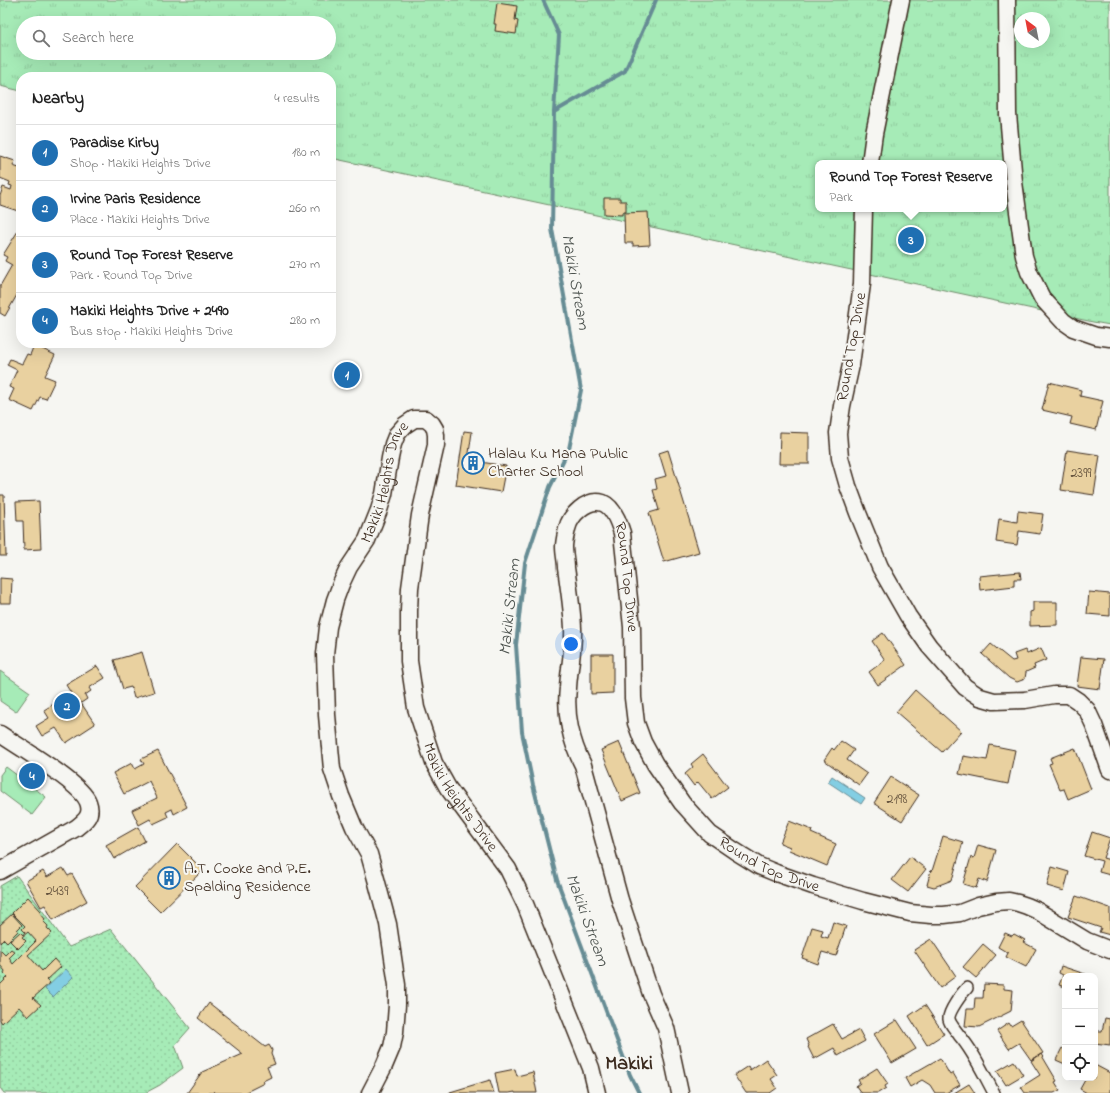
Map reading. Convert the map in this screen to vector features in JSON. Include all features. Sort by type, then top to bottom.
[{"type":"street","points":[[870,160],[874,134],[901,0]]},
{"type":"street","points":[[1007,0],[1008,114],[1014,182],[1024,256],[1029,272],[1042,298],[1062,321],[1074,328],[1096,336],[1110,338]]},
{"type":"street","name":"Round Top Drive","points":[[864,212],[862,284],[851,365],[838,433],[840,458],[848,486],[880,567],[908,616],[925,640],[965,687],[980,697],[994,701],[1025,700],[1054,695],[1069,695],[1087,710],[1107,753],[1110,770]]},
{"type":"street","name":"Makiki Heights Drive","points":[[370,1093],[392,1047],[395,1032],[397,985],[388,924],[369,854],[351,820],[332,770],[327,715],[325,654],[328,627],[335,600],[349,567],[367,540],[379,510],[384,494],[393,444],[397,434],[405,425],[414,419],[426,420],[432,424],[436,435],[436,446],[420,515],[410,588],[410,661],[416,708],[434,763],[448,788],[508,869],[525,904],[591,1068],[597,1093]]},
{"type":"street","name":"Round Top Drive","points":[[680,1093],[666,1028],[651,994],[620,900],[583,765],[577,753],[569,721],[567,705],[573,650],[573,628],[564,546],[567,526],[573,516],[582,508],[591,503],[603,503],[611,509],[622,533],[632,627],[632,698],[636,723],[643,742],[655,764],[682,802],[710,834],[759,866],[813,886],[863,901],[910,913],[937,915],[960,913],[978,906],[1009,901],[1032,908],[1087,941],[1110,950]]},
{"type":"street","points":[[0,734],[63,776],[84,796],[90,811],[86,820],[76,828],[0,871]]},
{"type":"street","points":[[968,988],[950,1012],[949,1019],[952,1026],[977,1059],[994,1093]]},
{"type":"green space","points":[[0,0],[1110,0],[1110,325],[336,159],[336,72],[16,72],[16,90],[0,86]]},
{"type":"green space","points":[[0,671],[30,692],[16,712],[0,701]]},
{"type":"green space","points":[[6,767],[46,797],[32,815],[0,791],[0,775]]},
{"type":"green space","points":[[17,876],[69,947],[111,929],[190,1028],[175,1045],[183,1068],[160,1085],[145,1093],[4,1093],[0,1088],[0,886]]},
{"type":"water","points":[[832,776],[865,798],[861,804],[828,782]]},
{"type":"water","points":[[66,969],[73,977],[53,997],[45,989]]},
{"type":"building","points":[[497,3],[517,6],[515,20],[518,21],[516,34],[495,31],[496,24],[494,24]]},
{"type":"building","points":[[0,156],[15,161],[13,166],[16,167],[16,210],[0,205],[0,196],[3,187],[11,190],[12,186],[9,185],[10,182],[0,178]]},
{"type":"building","points":[[604,198],[620,198],[620,201],[626,201],[626,212],[622,212],[622,215],[604,214]]},
{"type":"building","points":[[648,212],[650,245],[633,246],[633,243],[625,243],[624,213]]},
{"type":"building","points":[[16,234],[16,297],[5,316],[0,313],[0,286],[12,265],[5,261],[7,257],[3,255]]},
{"type":"building","points":[[33,348],[40,348],[55,355],[45,376],[55,380],[46,399],[40,397],[33,411],[9,400],[14,389],[9,387],[17,370],[7,365],[10,359],[22,364],[27,354],[30,355]]},
{"type":"building","points":[[1049,382],[1081,390],[1080,396],[1103,401],[1096,430],[1070,424],[1072,417],[1042,410]]},
{"type":"building","name":"Halau Ku Mana Public Charter School","points":[[464,431],[472,432],[468,460],[506,466],[501,492],[456,485]]},
{"type":"building","points":[[780,432],[809,433],[809,464],[779,464]]},
{"type":"building","points":[[668,450],[699,552],[664,562],[649,513],[659,510],[653,490],[657,489],[655,479],[666,476],[659,453]]},
{"type":"building","points":[[1067,450],[1100,455],[1094,495],[1061,490]]},
{"type":"building","points":[[0,495],[4,495],[6,556],[0,556]]},
{"type":"building","points":[[39,501],[41,549],[24,550],[23,521],[17,521],[16,502]]},
{"type":"building","points":[[1018,511],[1043,514],[1040,534],[1019,531],[1017,545],[996,542],[999,519],[1017,522]]},
{"type":"building","points":[[1020,572],[1021,579],[1014,579],[1014,586],[980,590],[979,576]]},
{"type":"building","points":[[0,578],[12,579],[11,603],[0,603]]},
{"type":"building","points":[[1089,592],[1110,594],[1110,616],[1087,614]]},
{"type":"building","points":[[1033,602],[1057,602],[1057,625],[1030,626],[1030,612],[1033,611]]},
{"type":"building","points":[[883,633],[906,665],[878,685],[869,672],[885,660],[872,641]]},
{"type":"building","points":[[991,644],[1012,661],[1016,660],[1014,654],[1025,650],[1027,654],[1041,648],[1046,660],[1034,665],[1035,668],[1026,672],[1025,679],[1017,682],[1009,678],[982,654]]},
{"type":"building","points":[[142,652],[154,692],[134,698],[131,687],[123,689],[114,660]]},
{"type":"building","points":[[591,654],[613,654],[613,693],[591,694]]},
{"type":"building","points":[[1081,657],[1104,659],[1100,689],[1077,686]]},
{"type":"building","points":[[97,666],[105,678],[89,688],[91,691],[85,695],[87,699],[81,703],[95,724],[66,743],[56,728],[42,736],[36,726],[49,718],[44,710],[71,693],[66,685]]},
{"type":"building","points":[[915,690],[961,731],[942,752],[896,712]]},
{"type":"building","points":[[841,741],[854,750],[847,760],[867,774],[859,785],[824,760],[832,748],[834,750]]},
{"type":"building","points":[[619,742],[640,793],[622,801],[601,750]]},
{"type":"building","points":[[990,745],[1015,750],[1008,784],[959,774],[963,756],[987,760]]},
{"type":"building","points":[[1075,748],[1091,789],[1068,799],[1064,789],[1060,790],[1049,764],[1052,763],[1050,758]]},
{"type":"building","points":[[158,751],[187,807],[174,814],[172,809],[166,812],[168,817],[153,824],[150,819],[139,825],[132,810],[157,798],[149,781],[124,794],[113,773],[132,763],[135,769],[144,764],[141,759]]},
{"type":"building","points":[[703,754],[728,787],[712,799],[698,782],[694,786],[685,774],[693,767],[691,764]]},
{"type":"building","points":[[891,777],[919,795],[902,821],[874,803]]},
{"type":"building","points":[[789,821],[812,830],[811,833],[836,844],[827,866],[789,850],[790,847],[780,843]]},
{"type":"building","points":[[138,827],[145,841],[114,859],[106,845]]},
{"type":"building","points":[[1092,832],[1110,838],[1103,858],[1110,860],[1110,875],[1099,872],[1102,861],[1084,856]]},
{"type":"building","points":[[943,836],[963,842],[952,880],[934,887],[927,885]]},
{"type":"building","name":"A.T. Cooke and P.E. Spalding Residence","points":[[177,844],[203,870],[160,912],[135,887]]},
{"type":"building","points":[[978,845],[996,850],[987,882],[979,879],[976,888],[963,884],[971,857],[974,858]]},
{"type":"building","points":[[910,857],[926,869],[908,892],[892,880]]},
{"type":"building","points":[[1052,867],[1069,872],[1064,891],[1047,886]]},
{"type":"building","points":[[63,868],[68,876],[72,874],[87,901],[53,920],[45,905],[41,907],[26,881],[43,871],[47,877]]},
{"type":"building","points":[[1076,896],[1110,908],[1110,935],[1099,932],[1101,928],[1068,917]]},
{"type":"building","points":[[28,897],[41,911],[40,913],[45,919],[43,921],[52,933],[28,955],[42,971],[54,959],[61,967],[47,980],[50,983],[33,998],[41,1005],[28,1017],[19,1007],[2,1023],[0,1020],[0,985],[8,977],[0,965],[0,950],[5,955],[11,949],[15,952],[9,958],[13,964],[36,941],[28,932],[22,937],[26,941],[18,949],[10,941],[20,932],[23,935],[25,932],[22,929],[25,926],[12,913]]},
{"type":"building","points":[[12,914],[22,925],[7,942],[4,939],[0,943],[0,925]]},
{"type":"building","points":[[833,922],[846,926],[836,956],[822,952],[818,964],[802,958],[812,927],[823,930],[821,936],[828,938]]},
{"type":"building","points":[[1005,933],[1012,936],[1014,934],[1025,940],[1023,942],[1036,949],[1026,967],[1006,957],[1008,953],[998,947]]},
{"type":"building","points":[[931,939],[956,976],[940,988],[914,950]]},
{"type":"building","points":[[983,944],[996,955],[976,978],[963,967]]},
{"type":"building","points":[[1061,966],[1082,973],[1062,973],[1062,974],[1059,973]]},
{"type":"building","points":[[1062,978],[1062,986],[1059,985]]},
{"type":"building","points":[[984,984],[1004,985],[1004,989],[1013,990],[1011,1011],[979,1027],[965,1026],[967,1009],[974,1009],[975,998],[983,998]]},
{"type":"building","points":[[209,1003],[265,1047],[269,1045],[272,1050],[271,1054],[275,1064],[267,1067],[271,1077],[263,1081],[264,1083],[244,1093],[215,1093],[214,1091],[213,1093],[187,1093],[202,1072],[243,1054],[198,1018]]},
{"type":"building","points":[[925,1005],[944,1034],[927,1045],[909,1016]]},
{"type":"building","points":[[1105,1018],[1110,1019],[1110,1045],[1098,1043],[1098,1031],[1102,1031]]},
{"type":"building","points":[[897,1020],[916,1049],[892,1063],[874,1034]]},
{"type":"building","points":[[1021,1020],[1043,1053],[1031,1060],[1019,1043],[1009,1049],[997,1031],[1009,1023],[1011,1026]]},
{"type":"building","points":[[833,1024],[842,1039],[859,1030],[865,1041],[838,1056],[834,1048],[814,1059],[806,1039]]},
{"type":"building","points":[[1062,1048],[1062,1063],[1056,1060]]},
{"type":"building","points":[[1041,1054],[1057,1081],[1055,1082],[1060,1090],[1054,1093],[1025,1093],[1021,1087],[1040,1075],[1031,1061]]},
{"type":"building","points":[[940,1058],[950,1075],[953,1073],[960,1085],[946,1093],[935,1093],[930,1085],[922,1080],[910,1087],[905,1078]]},
{"type":"building","points":[[766,1059],[777,1075],[771,1079],[777,1088],[770,1093],[746,1093],[734,1075],[748,1066],[750,1070]]},
{"type":"building","points":[[1014,1061],[1023,1075],[1006,1085],[997,1071]]},
{"type":"building","points":[[1098,1067],[1110,1073],[1110,1093],[1087,1093],[1080,1089],[1084,1081],[1098,1081]]},
{"type":"building","points":[[877,1068],[888,1084],[885,1086],[886,1088],[878,1093],[861,1093],[856,1086],[860,1083],[858,1080]]},
{"type":"building","points":[[515,1069],[517,1076],[533,1072],[537,1093],[499,1093],[495,1073]]},
{"type":"building","points":[[490,1080],[494,1093],[449,1093],[450,1092]]},
{"type":"building","points":[[969,1084],[975,1093],[954,1093]]},
{"type":"waterway","name":"Makiki Stream","points":[[543,0],[559,35],[554,112],[552,229],[581,390],[569,449],[550,487],[525,563],[516,645],[522,732],[533,785],[557,880],[630,1075],[639,1093]]},
{"type":"waterway","points":[[554,112],[625,71],[656,0]]},
{"type":"place","name":"Round Top Forest Reserve","points":[[911,240]]},
{"type":"place","name":"Paradise Kirby","points":[[347,375]]},
{"type":"place","name":"Halau Ku Mana Public Charter School","points":[[473,463]]},
{"type":"place","name":"Irvine Paris Residence","points":[[67,706]]},
{"type":"place","name":"Makiki Heights Drive + 2490","points":[[32,776]]},
{"type":"place","name":"A.T. Cooke and P.E. Spalding Residence","points":[[169,878]]},
{"type":"district","name":"Makiki","points":[[629,1064]]}]
